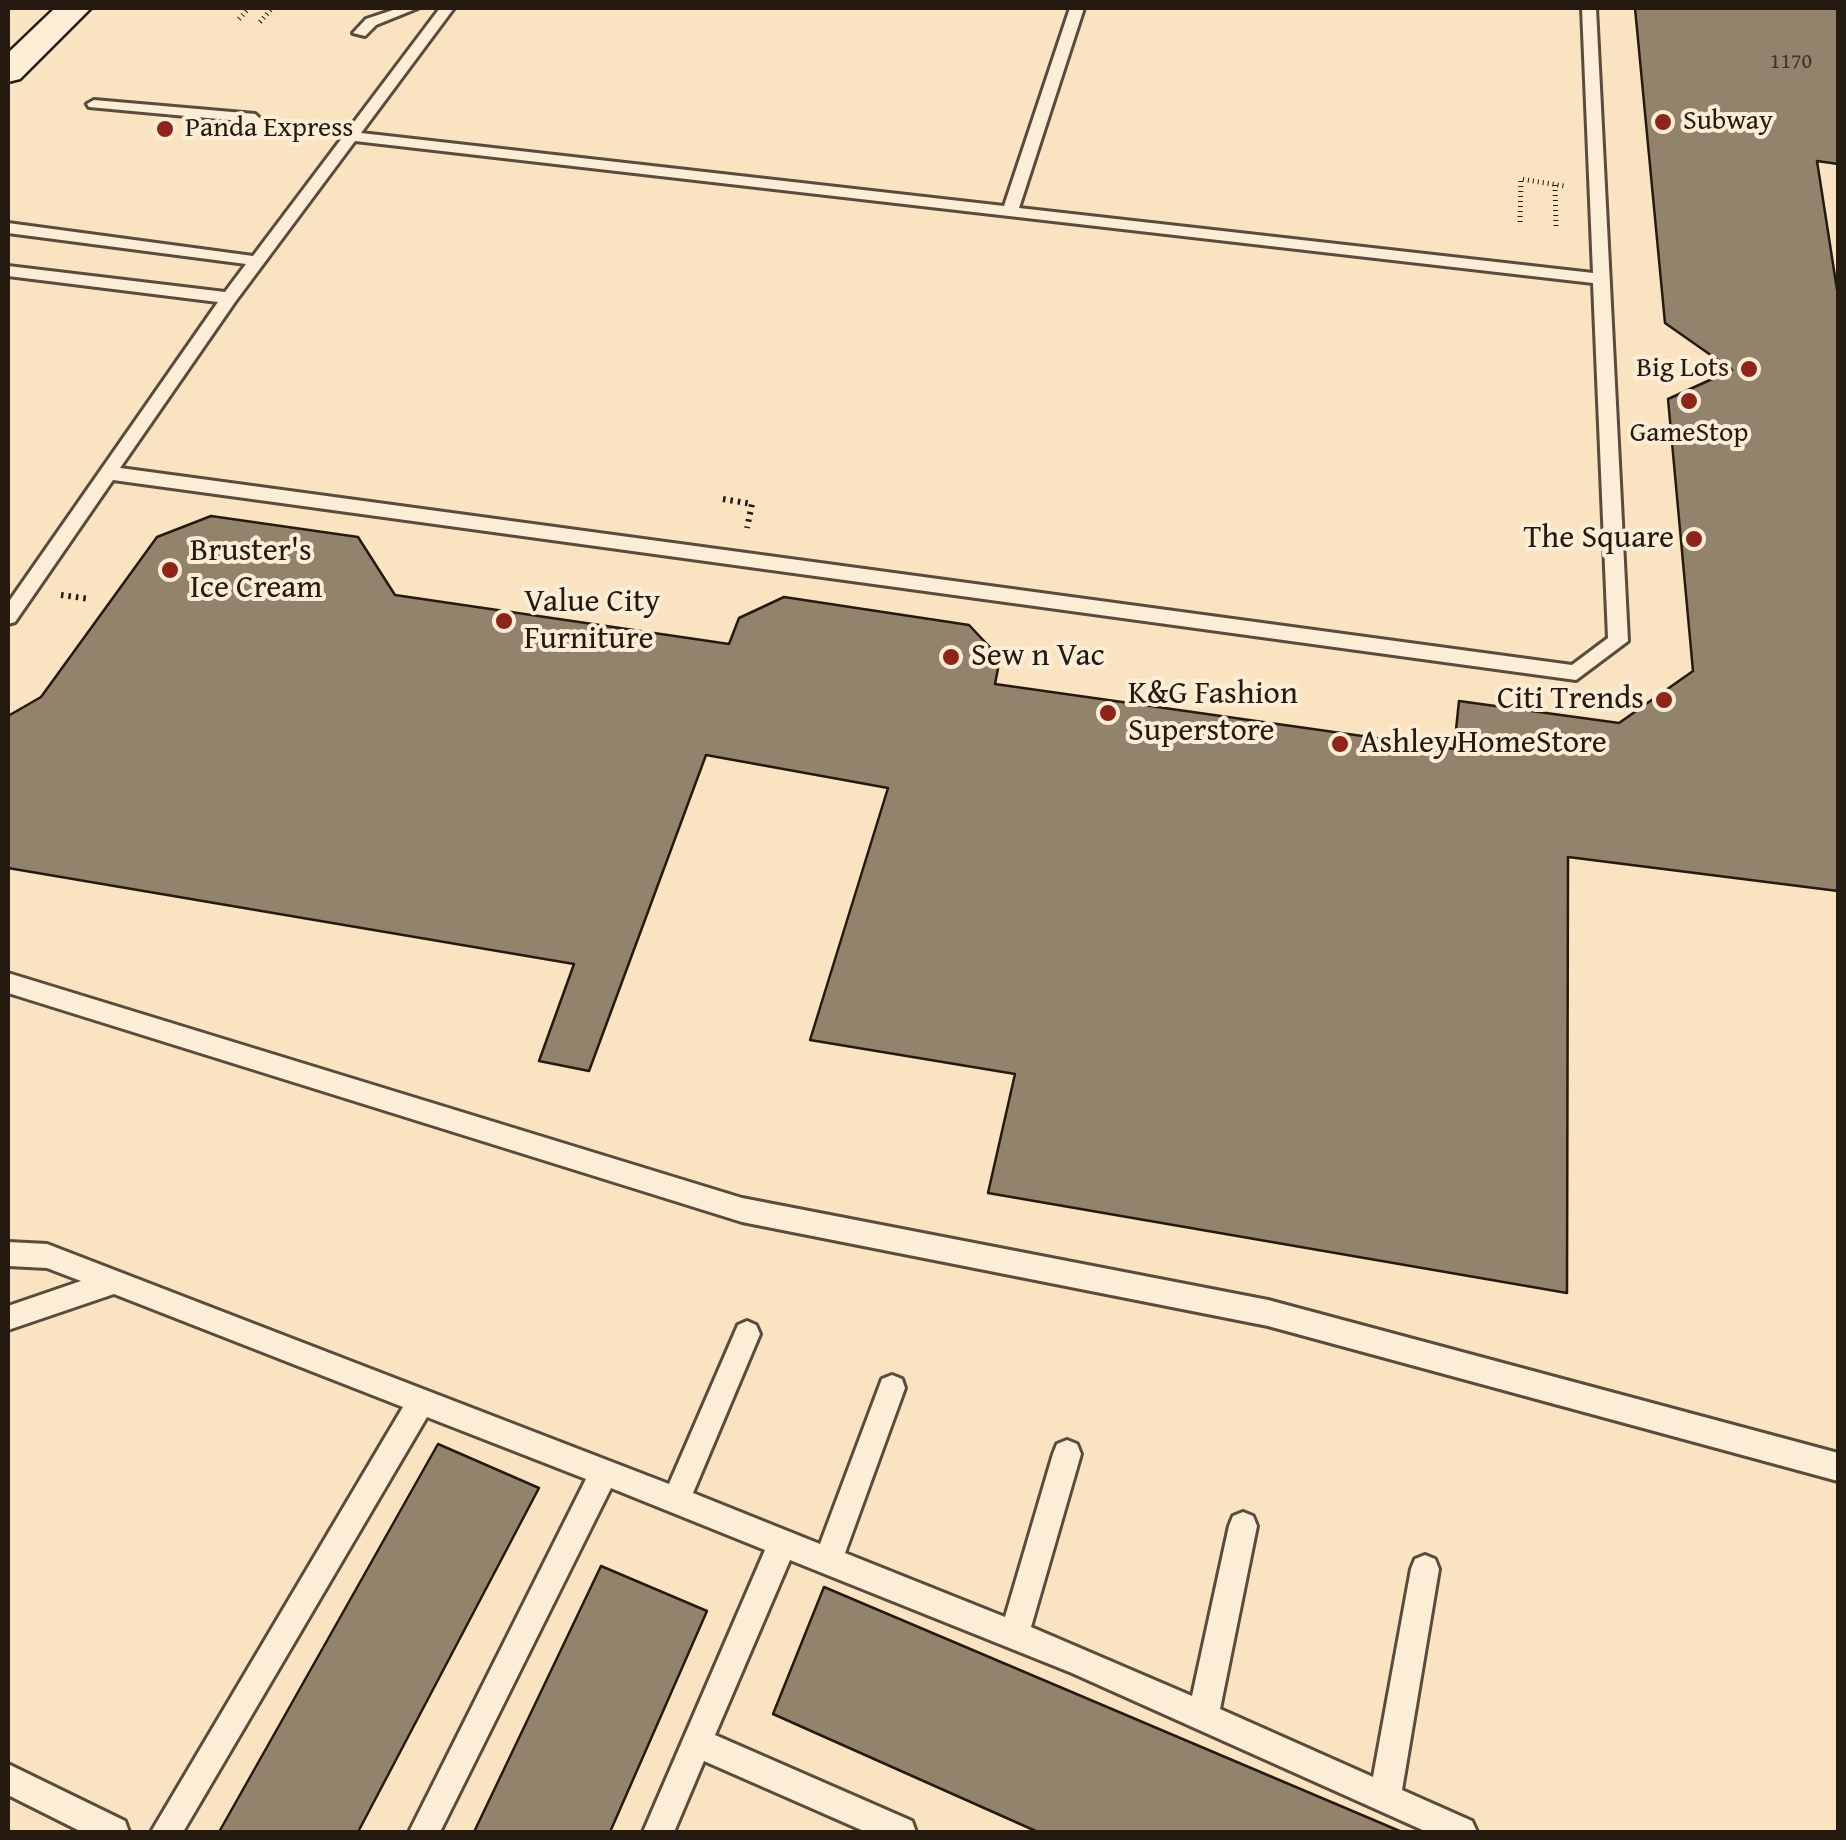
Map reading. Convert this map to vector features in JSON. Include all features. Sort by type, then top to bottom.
[{"type":"main road","points":[[8,72],[74,8]]},
{"type":"lane","points":[[360,33],[371,22],[412,8]]},
{"type":"lane","points":[[8,617],[228,298],[447,8]]},
{"type":"lane","points":[[1011,209],[1077,8]]},
{"type":"lane","points":[[109,473],[1576,673],[1618,641],[1589,8]]},
{"type":"lane","points":[[94,104],[255,118],[269,134]]},
{"type":"lane","points":[[352,136],[1600,279]]},
{"type":"lane","points":[[8,228],[258,261]]},
{"type":"lane","points":[[8,270],[228,298]]},
{"type":"lane","points":[[8,983],[742,1210],[1268,1312],[1838,1466]]},
{"type":"lane","points":[[8,1254],[47,1256],[828,1560],[1203,1716],[1461,1832]]},
{"type":"lane","points":[[8,1318],[115,1282]]},
{"type":"lane","points":[[676,1500],[747,1334]]},
{"type":"lane","points":[[828,1560],[892,1388]]},
{"type":"lane","points":[[166,1832],[422,1400]]},
{"type":"lane","points":[[1014,1636],[1067,1454]]},
{"type":"lane","points":[[424,1832],[604,1472]]},
{"type":"lane","points":[[1203,1716],[1243,1526]]},
{"type":"lane","points":[[658,1832],[783,1543]]},
{"type":"lane","points":[[1384,1798],[1425,1569]]},
{"type":"lane","points":[[697,1742],[901,1832]]},
{"type":"lane","points":[[8,1779],[114,1832]]},
{"type":"path","points":[[239,19],[249,8]]},
{"type":"path","points":[[260,22],[272,8]]},
{"type":"path","points":[[1520,222],[1520,179],[1564,186]]},
{"type":"path","points":[[1556,184],[1556,226]]},
{"type":"path","points":[[723,499],[752,504],[746,531]]},
{"type":"building","points":[[1635,8],[1838,8],[1838,164],[1817,161],[1838,296],[1838,891],[1568,857],[1567,1293],[988,1193],[1015,1074],[810,1040],[888,788],[706,755],[589,1071],[539,1061],[574,964],[8,868],[8,716],[41,697],[157,537],[211,516],[358,537],[395,595],[729,644],[739,618],[784,597],[969,625],[1000,658],[995,684],[1454,749],[1459,701],[1619,723],[1693,671],[1668,399],[1732,370],[1665,323]]},
{"type":"building","points":[[438,1444],[539,1488],[358,1832],[219,1832]]},
{"type":"building","points":[[601,1566],[707,1611],[610,1832],[474,1832]]},
{"type":"building","points":[[824,1587],[1402,1832],[1038,1832],[773,1714]]},
{"type":"place","name":"Subway","points":[[1663,122]]},
{"type":"place","name":"Panda Express","points":[[165,129]]},
{"type":"place","name":"Big Lots","points":[[1749,369]]},
{"type":"place","name":"GameStop","points":[[1689,401]]},
{"type":"place","name":"The Square","points":[[1694,539]]},
{"type":"place","name":"Bruster's Ice Cream","points":[[170,570]]},
{"type":"place","name":"Value City Furniture","points":[[504,621]]},
{"type":"place","name":"Sew n Vac","points":[[951,657]]},
{"type":"place","name":"Citi Trends","points":[[1664,700]]},
{"type":"place","name":"K&G Fashion Superstore","points":[[1108,713]]},
{"type":"place","name":"Ashley HomeStore","points":[[1340,744]]}]
